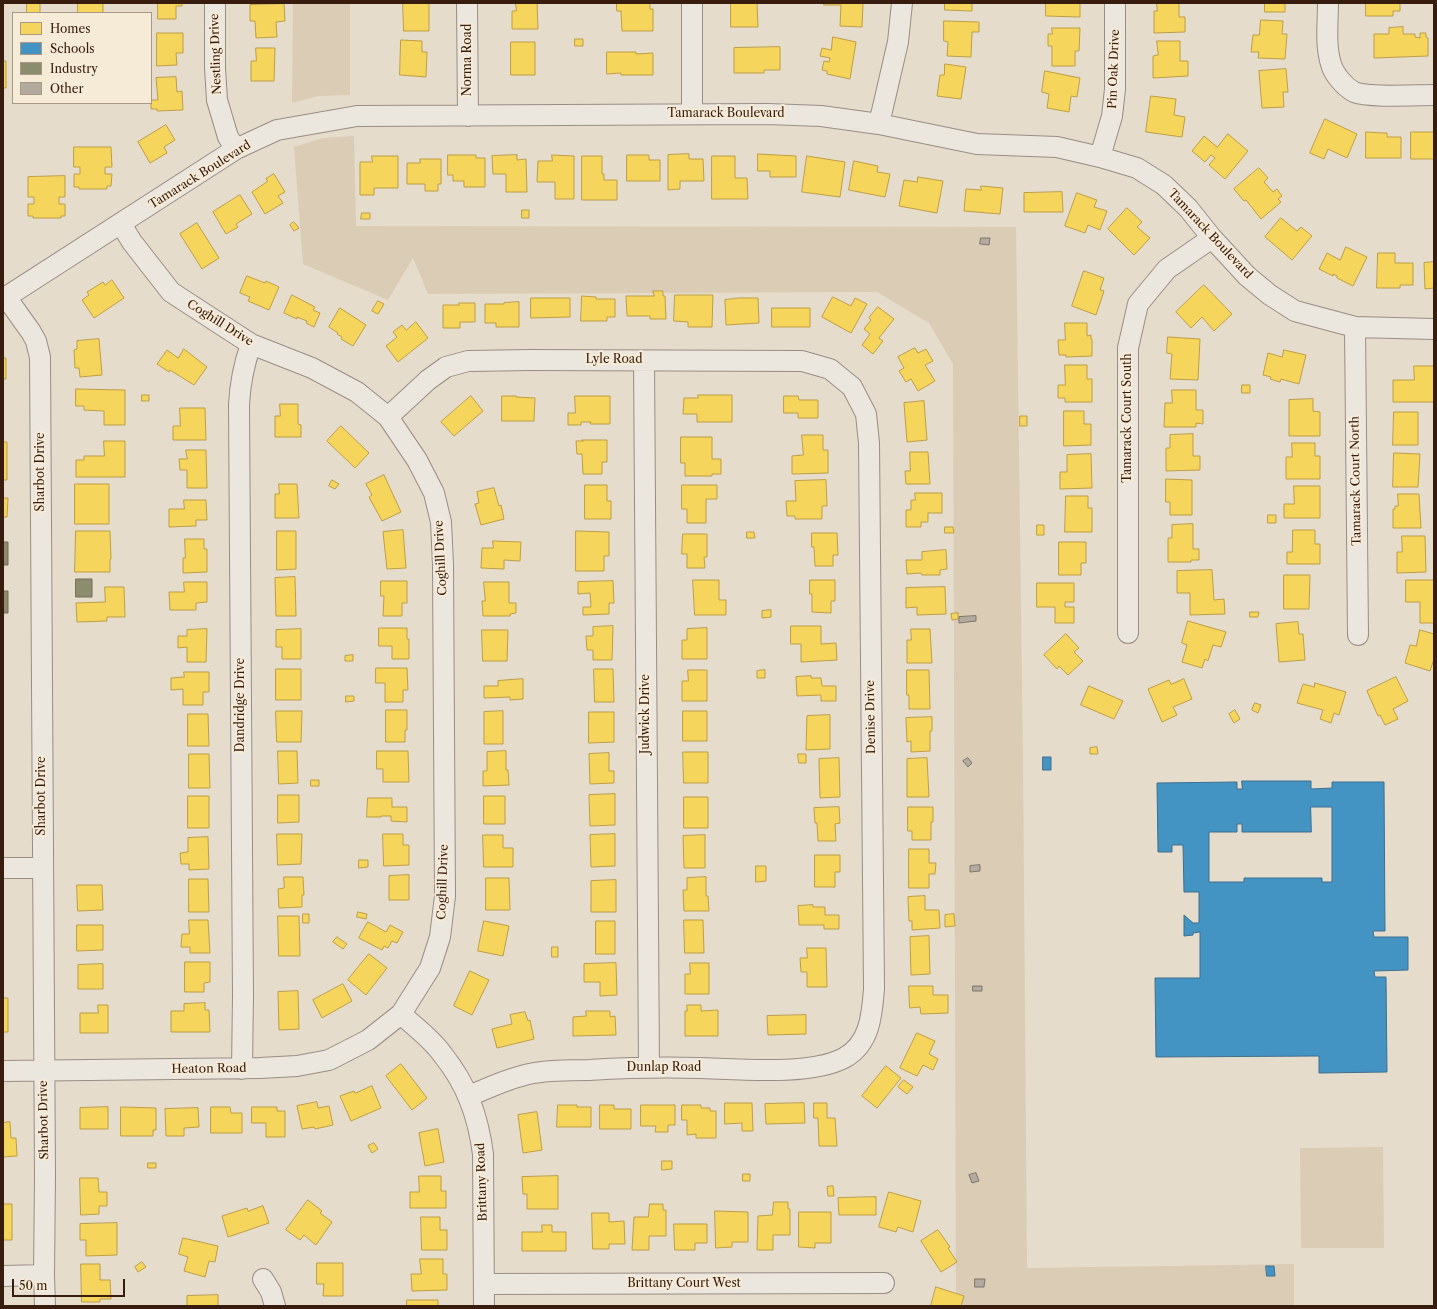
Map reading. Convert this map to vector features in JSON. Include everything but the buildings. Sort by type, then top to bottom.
[{"type":"street","name":"Nestling Drive","points":[[215,3],[215,68],[217,100],[228,137],[236,149]]},
{"type":"street","name":"Norma Road","points":[[467,3],[468,116]]},
{"type":"street","points":[[692,3],[692,114]]},
{"type":"street","points":[[879,124],[898,42],[902,3]]},
{"type":"street","name":"Pin Oak Drive","points":[[1100,157],[1112,116],[1115,89],[1115,3]]},
{"type":"street","points":[[1328,3],[1328,48],[1331,65],[1340,81],[1354,92],[1372,95],[1434,95]]},
{"type":"street","name":"Tamarack Boulevard","points":[[4,298],[236,149],[277,130],[357,116],[768,114],[821,116],[879,124],[977,144],[1057,147],[1100,157],[1137,168],[1164,185],[1188,208],[1212,238],[1247,276],[1270,295],[1295,311],[1354,327],[1434,329]]},
{"type":"street","name":"Coghill Drive","points":[[121,224],[132,242],[171,292],[251,344],[312,368],[357,392],[388,417],[417,460],[434,493],[441,522],[443,564],[445,896],[440,937],[430,968],[401,1014]]},
{"type":"street","name":"Tamarack Court South","points":[[1128,633],[1128,348],[1138,304],[1167,269],[1212,238]]},
{"type":"street","name":"Sharbot Drive","points":[[4,298],[31,332],[36,341],[40,357],[45,1306]]},
{"type":"street","name":"Tamarack Court North","points":[[1354,327],[1358,635]]},
{"type":"street","name":"Dandridge Drive","points":[[242,1069],[243,988],[239,405],[243,366],[251,344]]},
{"type":"street","name":"Judwick Drive","points":[[644,360],[649,1067]]},
{"type":"street","name":"Lyle Road","points":[[388,417],[428,380],[446,367],[468,361],[802,361],[830,369],[852,387]]},
{"type":"street","name":"Denise Drive","points":[[852,387],[866,414],[869,443],[874,981],[872,1014],[867,1032],[858,1046]]},
{"type":"street","points":[[3,868],[42,868]]},
{"type":"street","name":"Heaton Road","points":[[3,1071],[242,1069],[297,1066],[329,1060],[368,1040],[401,1014]]},
{"type":"street","name":"Brittany Road","points":[[401,1014],[421,1031],[443,1054],[469,1096],[479,1129],[483,1154],[484,1306]]},
{"type":"street","name":"Dunlap Road","points":[[469,1096],[501,1082],[534,1073],[649,1067],[777,1070],[822,1066],[845,1057],[858,1046]]},
{"type":"street","points":[[3,1276],[44,1276]]},
{"type":"street","points":[[263,1279],[271,1292],[275,1306]]},
{"type":"street","name":"Brittany Court West","points":[[484,1284],[884,1283]]},
{"type":"shaded area","points":[[293,3],[350,3],[350,95],[319,96],[292,103]]},
{"type":"shaded area","points":[[354,136],[356,226],[1016,227],[1023,757],[1027,1268],[1294,1264],[1294,1306],[956,1306],[953,364],[929,323],[877,292],[428,294],[413,258],[388,300],[303,264],[294,147],[323,138]]},
{"type":"shaded area","points":[[1383,1147],[1384,1248],[1301,1248],[1300,1148]]}]
